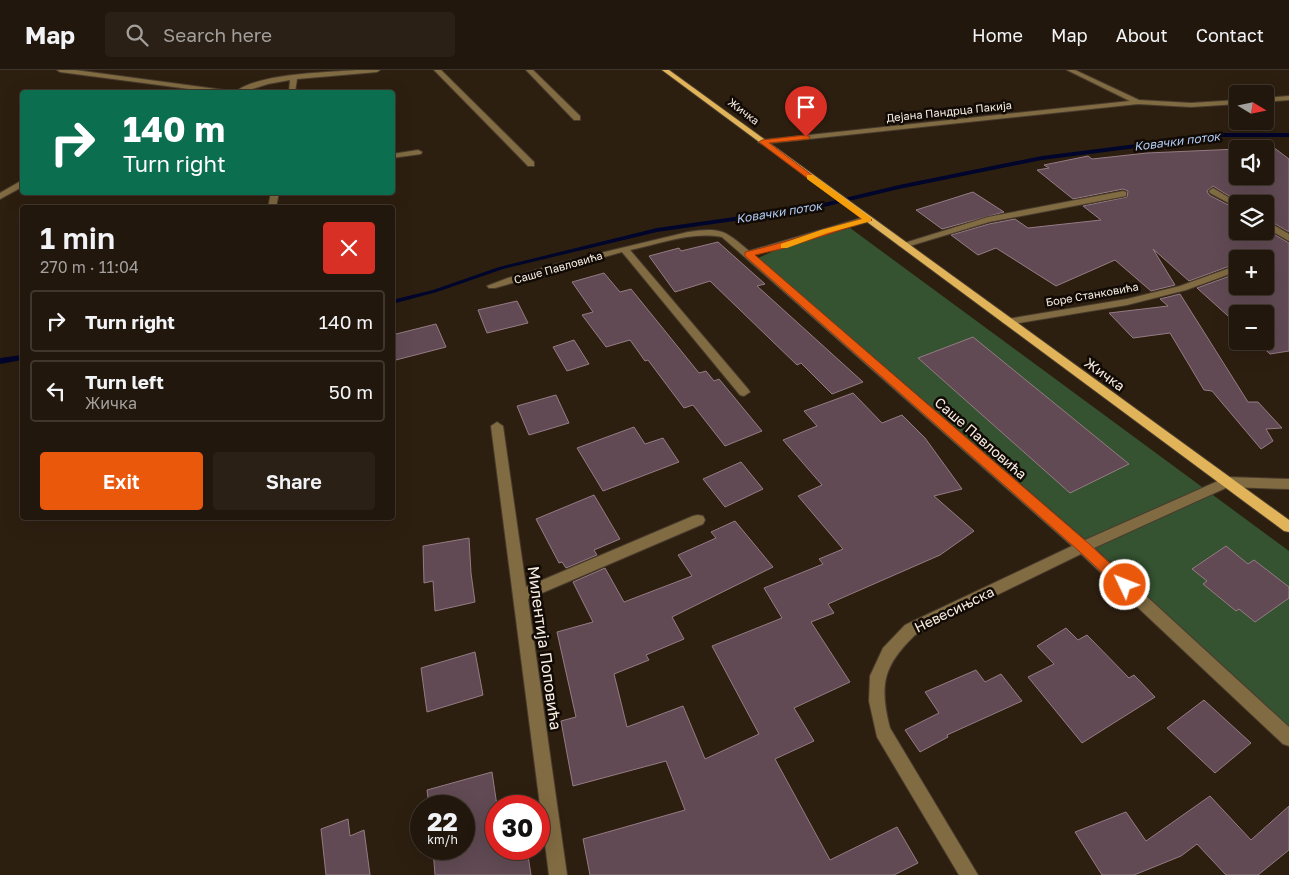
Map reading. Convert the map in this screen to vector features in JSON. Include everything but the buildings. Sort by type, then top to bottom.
[{"type":"main road","name":"Жичка","points":[[665,70],[1289,528]]},
{"type":"street","points":[[60,70],[209,90]]},
{"type":"street","points":[[244,90],[269,81],[294,77],[339,75],[377,70]]},
{"type":"street","points":[[437,70],[531,164]]},
{"type":"street","points":[[529,70],[577,118]]},
{"type":"street","name":"Дејана Пандрца Пакија","points":[[1070,70],[1138,102]]},
{"type":"street","points":[[292,90],[294,77]]},
{"type":"street","points":[[1274,99],[1289,98]]},
{"type":"street","name":"Дејана Пандрца Пакија","points":[[762,142],[1138,102],[1191,105],[1229,103]]},
{"type":"street","points":[[395,156],[418,152]]},
{"type":"street","points":[[0,196],[20,185]]},
{"type":"street","points":[[1214,191],[1229,200]]},
{"type":"street","points":[[903,245],[988,220],[1123,194]]},
{"type":"street","points":[[748,254],[782,247],[864,216]]},
{"type":"street","points":[[1274,229],[1289,238]]},
{"type":"street","name":"Саше Павловића","points":[[492,286],[543,270],[676,237],[709,232],[725,235],[1084,547],[1289,738]]},
{"type":"street","points":[[624,249],[744,392]]},
{"type":"street","name":"Боре Станковића","points":[[1007,322],[1127,302],[1183,288],[1229,271]]},
{"type":"street","name":"Милентија Поповића","points":[[497,426],[558,875]]},
{"type":"street","points":[[1226,482],[1289,484]]},
{"type":"street","name":"Невесињска","points":[[969,875],[883,731],[876,706],[876,678],[887,655],[898,640],[910,630],[1226,482]]},
{"type":"street","points":[[520,596],[698,520]]},
{"type":"green space","points":[[846,225],[1289,551],[1289,738],[754,260],[782,247]]},
{"type":"waterway","name":"Ковачки поток","points":[[395,301],[435,291],[501,268],[657,230],[811,208],[899,187],[1042,158],[1223,135],[1289,135]]},
{"type":"waterway","name":"Ковачки поток","points":[[0,361],[20,358]]},
{"type":"slow traffic","points":[[784,246],[846,225],[868,220],[810,177]]},
{"type":"route","points":[[806,137],[762,142],[868,220],[846,225],[782,247],[748,254],[1084,547],[1125,585]]}]
